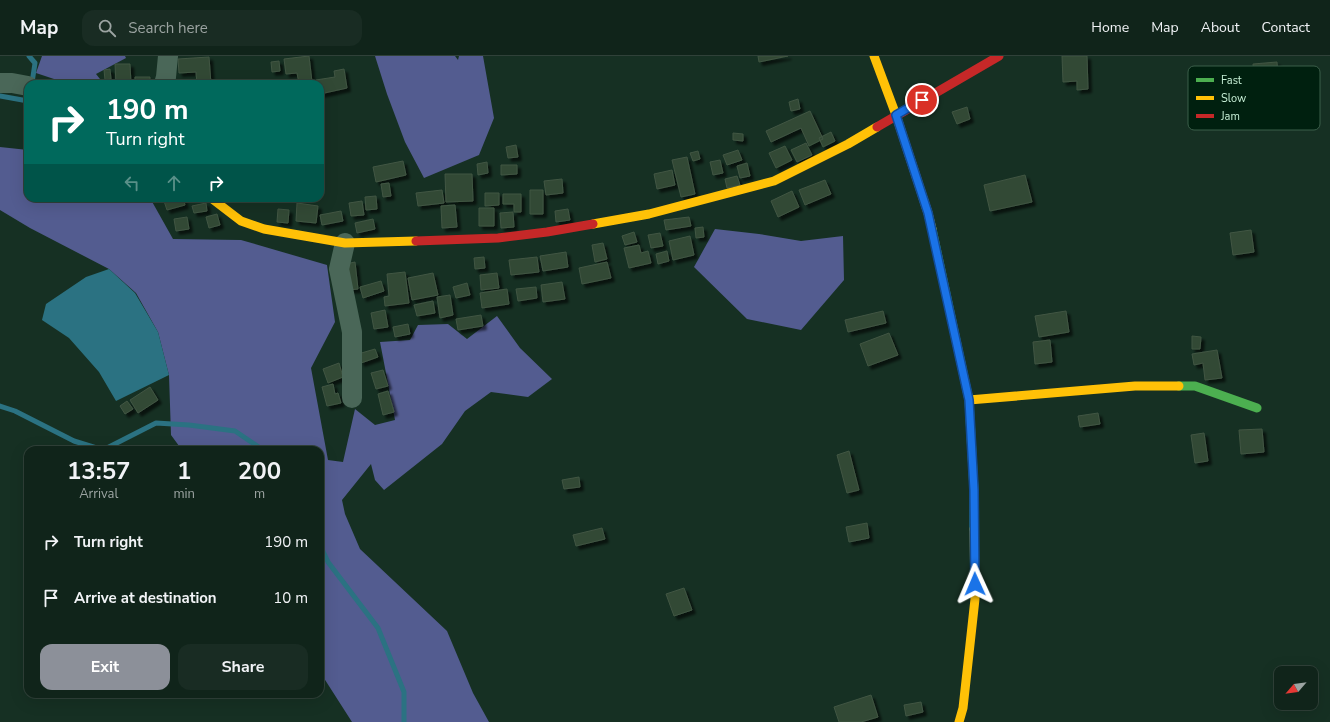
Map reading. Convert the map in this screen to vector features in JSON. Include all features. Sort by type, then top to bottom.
[{"type":"street","points":[[165,80],[168,56]]},
{"type":"street","points":[[874,56],[896,115],[928,213],[969,400],[974,490],[975,599],[963,708],[959,722]]},
{"type":"street","points":[[216,202],[241,221],[264,229],[345,243],[498,238],[547,232],[650,214],[774,181],[848,144],[999,56]]},
{"type":"street","points":[[0,83],[24,85]]},
{"type":"street","points":[[345,243],[339,269],[352,332],[352,398]]},
{"type":"street","points":[[969,400],[1135,386],[1195,386],[1257,408]]},
{"type":"shaded area","points":[[42,56],[125,56],[126,58],[96,74],[101,80],[57,80],[36,73]]},
{"type":"shaded area","points":[[375,56],[455,56],[458,60],[459,56],[483,56],[494,118],[479,155],[424,178],[405,142]]},
{"type":"shaded area","points":[[0,147],[24,150],[24,202],[152,202],[173,239],[241,240],[327,265],[335,322],[311,368],[328,460],[343,462],[355,409],[375,425],[395,420],[380,342],[410,340],[418,325],[448,324],[467,339],[497,316],[520,348],[552,379],[528,397],[491,392],[465,411],[442,444],[384,490],[375,480],[371,464],[342,500],[345,514],[360,549],[447,631],[473,693],[489,722],[352,722],[324,678],[324,446],[179,446],[171,435],[169,375],[158,332],[136,293],[109,269],[30,228],[0,210]]},
{"type":"shaded area","points":[[715,229],[801,241],[843,236],[844,280],[801,330],[747,319],[694,267]]},
{"type":"shaded area","points":[[109,269],[135,293],[158,332],[169,375],[116,401],[99,372],[69,338],[42,320],[46,304],[86,277]]},
{"type":"building","points":[[309,56],[312,80],[298,80],[297,73],[286,74],[284,59]]},
{"type":"building","points":[[758,56],[788,56],[759,62]]},
{"type":"building","points":[[1062,56],[1087,56],[1088,89],[1077,90],[1077,81],[1063,82]]},
{"type":"building","points":[[209,57],[211,80],[197,80],[196,72],[179,73],[178,59]]},
{"type":"building","points":[[279,61],[280,71],[272,72],[271,62]]},
{"type":"building","points":[[1277,62],[1277,66],[1253,66],[1253,64]]},
{"type":"building","points":[[115,64],[130,64],[131,80],[116,80]]},
{"type":"building","points":[[110,69],[111,79],[105,80],[104,70]]},
{"type":"building","points":[[344,69],[347,88],[324,93],[324,80],[316,80],[335,77],[334,71]]},
{"type":"building","points":[[135,77],[150,77],[150,80],[135,80]]},
{"type":"building","points":[[798,99],[800,109],[791,111],[789,102]]},
{"type":"building","points":[[967,107],[970,119],[957,124],[952,112]]},
{"type":"building","points":[[810,111],[823,139],[809,146],[801,128],[771,142],[766,131]]},
{"type":"building","points":[[831,132],[835,141],[823,147],[819,138]]},
{"type":"building","points":[[733,133],[743,134],[743,141],[733,140]]},
{"type":"building","points":[[806,143],[812,155],[797,162],[791,150]]},
{"type":"building","points":[[516,145],[518,157],[508,158],[506,147]]},
{"type":"building","points":[[785,146],[792,160],[776,168],[769,153]]},
{"type":"building","points":[[738,150],[742,160],[727,165],[723,155]]},
{"type":"building","points":[[698,151],[700,159],[693,161],[690,153]]},
{"type":"building","points":[[687,157],[695,194],[681,197],[672,160]]},
{"type":"building","points":[[720,160],[723,173],[713,175],[710,162]]},
{"type":"building","points":[[403,161],[406,175],[376,182],[373,167]]},
{"type":"building","points":[[487,162],[488,173],[478,175],[477,164]]},
{"type":"building","points":[[747,163],[750,176],[740,178],[737,166]]},
{"type":"building","points":[[501,165],[517,165],[517,174],[501,175]]},
{"type":"building","points":[[672,170],[675,185],[657,189],[654,174]]},
{"type":"building","points":[[445,174],[472,174],[473,201],[446,202]]},
{"type":"building","points":[[1025,175],[1032,202],[990,211],[984,185]]},
{"type":"building","points":[[737,176],[740,185],[727,188],[725,179]]},
{"type":"building","points":[[562,179],[563,193],[546,195],[544,181]]},
{"type":"building","points":[[825,180],[831,194],[805,205],[799,190]]},
{"type":"building","points":[[389,183],[391,196],[383,197],[381,184]]},
{"type":"building","points":[[442,190],[444,203],[418,206],[416,193]]},
{"type":"building","points":[[530,190],[543,190],[543,214],[530,214]]},
{"type":"building","points":[[792,191],[799,207],[778,217],[771,201]]},
{"type":"building","points":[[485,193],[499,193],[499,205],[485,206]]},
{"type":"building","points":[[503,194],[521,194],[521,212],[514,212],[514,204],[503,204]]},
{"type":"building","points":[[376,196],[377,209],[366,210],[365,197]]},
{"type":"building","points":[[362,201],[364,215],[351,216],[349,203]]},
{"type":"building","points":[[164,202],[184,202],[185,205],[167,210]]},
{"type":"building","points":[[206,203],[207,211],[194,213],[192,206]]},
{"type":"building","points":[[297,203],[318,206],[316,223],[296,221]]},
{"type":"building","points":[[455,205],[457,227],[442,228],[441,206]]},
{"type":"building","points":[[479,208],[494,208],[494,226],[479,226]]},
{"type":"building","points":[[278,209],[289,210],[288,223],[277,222]]},
{"type":"building","points":[[568,209],[570,220],[556,222],[555,211]]},
{"type":"building","points":[[341,211],[343,221],[322,225],[320,215]]},
{"type":"building","points":[[513,212],[514,227],[501,228],[500,213]]},
{"type":"building","points":[[217,214],[220,225],[209,228],[206,217]]},
{"type":"building","points":[[187,217],[189,229],[176,231],[174,219]]},
{"type":"building","points":[[689,217],[691,226],[666,230],[664,220]]},
{"type":"building","points":[[373,219],[375,229],[357,233],[355,223]]},
{"type":"building","points":[[703,227],[704,237],[696,238],[695,228]]},
{"type":"building","points":[[1251,230],[1254,252],[1233,255],[1230,233]]},
{"type":"building","points":[[634,232],[637,242],[625,245],[622,236]]},
{"type":"building","points":[[660,233],[663,246],[651,248],[648,235]]},
{"type":"building","points":[[690,236],[694,255],[673,260],[669,241]]},
{"type":"building","points":[[603,243],[607,259],[595,262],[592,245]]},
{"type":"building","points":[[639,245],[641,253],[648,251],[651,263],[629,268],[624,248]]},
{"type":"building","points":[[667,251],[669,261],[658,264],[656,254]]},
{"type":"building","points":[[566,252],[568,267],[543,271],[540,256]]},
{"type":"building","points":[[484,257],[485,268],[475,269],[474,258]]},
{"type":"building","points":[[537,257],[539,272],[511,275],[509,260]]},
{"type":"building","points":[[355,262],[358,289],[349,290],[346,264]]},
{"type":"building","points":[[607,262],[611,278],[582,284],[579,268]]},
{"type":"building","points":[[405,272],[409,303],[385,306],[384,297],[389,296],[387,274]]},
{"type":"building","points":[[433,273],[438,295],[412,300],[408,278]]},
{"type":"building","points":[[497,273],[499,288],[481,290],[480,275]]},
{"type":"building","points":[[381,281],[384,291],[363,298],[360,287]]},
{"type":"building","points":[[562,282],[565,299],[543,302],[541,285]]},
{"type":"building","points":[[467,283],[470,295],[456,298],[453,287]]},
{"type":"building","points":[[536,287],[537,298],[518,301],[516,289]]},
{"type":"building","points":[[507,289],[509,304],[482,308],[480,293]]},
{"type":"building","points":[[450,295],[453,315],[440,318],[437,297]]},
{"type":"building","points":[[433,301],[435,313],[417,316],[414,305]]},
{"type":"building","points":[[385,310],[388,327],[374,329],[371,313]]},
{"type":"building","points":[[883,311],[886,323],[848,332],[845,320]]},
{"type":"building","points":[[1066,311],[1069,332],[1039,337],[1035,316]]},
{"type":"building","points":[[481,315],[483,326],[458,330],[456,319]]},
{"type":"building","points":[[408,324],[410,334],[395,337],[393,327]]},
{"type":"building","points":[[889,333],[898,355],[868,366],[860,344]]},
{"type":"building","points":[[1192,336],[1201,337],[1200,349],[1192,349]]},
{"type":"building","points":[[1050,340],[1052,362],[1035,364],[1033,342]]},
{"type":"building","points":[[375,349],[378,357],[361,363],[358,354]]},
{"type":"building","points":[[1217,350],[1222,378],[1205,380],[1203,363],[1194,365],[1192,354]]},
{"type":"building","points":[[339,363],[343,377],[328,383],[323,369]]},
{"type":"building","points":[[383,370],[388,386],[376,389],[371,373]]},
{"type":"building","points":[[333,384],[335,394],[338,393],[341,403],[327,406],[322,387]]},
{"type":"building","points":[[150,387],[158,400],[138,413],[130,400]]},
{"type":"building","points":[[388,391],[394,412],[383,415],[378,394]]},
{"type":"building","points":[[127,401],[133,409],[125,414],[120,406]]},
{"type":"building","points":[[1098,413],[1100,424],[1080,427],[1078,416]]},
{"type":"building","points":[[1262,429],[1264,452],[1241,454],[1239,430]]},
{"type":"building","points":[[1204,433],[1208,461],[1195,463],[1191,435]]},
{"type":"building","points":[[849,451],[859,490],[847,493],[837,455]]},
{"type":"building","points":[[579,477],[580,487],[564,489],[562,480]]},
{"type":"building","points":[[867,523],[869,538],[849,542],[846,527]]},
{"type":"building","points":[[602,528],[605,539],[576,546],[573,535]]},
{"type":"building","points":[[684,588],[692,610],[674,616],[666,594]]},
{"type":"building","points":[[871,695],[878,717],[861,722],[839,722],[834,707]]},
{"type":"building","points":[[921,702],[923,712],[906,716],[904,705]]},
{"type":"waterway","points":[[29,56],[35,63],[32,80]]},
{"type":"waterway","points":[[0,96],[24,100]]},
{"type":"waterway","points":[[0,406],[15,411],[74,441],[90,446]]},
{"type":"waterway","points":[[111,446],[156,423],[189,425],[235,431],[257,446]]},
{"type":"waterway","points":[[324,554],[328,562],[378,628],[404,692],[404,722]]},
{"type":"traffic: fast","points":[[932,229],[969,400],[974,490],[974,529]]},
{"type":"traffic: fast","points":[[1179,386],[1195,386],[1257,408]]},
{"type":"traffic: slow","points":[[874,56],[896,115],[932,229]]},
{"type":"traffic: slow","points":[[593,224],[649,214],[774,181],[848,144],[877,127]]},
{"type":"traffic: slow","points":[[216,202],[241,221],[264,229],[345,243],[416,241]]},
{"type":"traffic: slow","points":[[969,400],[1135,386],[1179,386]]},
{"type":"traffic: slow","points":[[959,722],[963,708],[975,599],[974,529]]},
{"type":"traffic: jam","points":[[877,127],[999,56]]},
{"type":"traffic: jam","points":[[416,241],[498,238],[547,232],[593,224]]},
{"type":"route","points":[[922,100],[896,115],[928,213],[969,400],[974,490],[975,584]]}]
